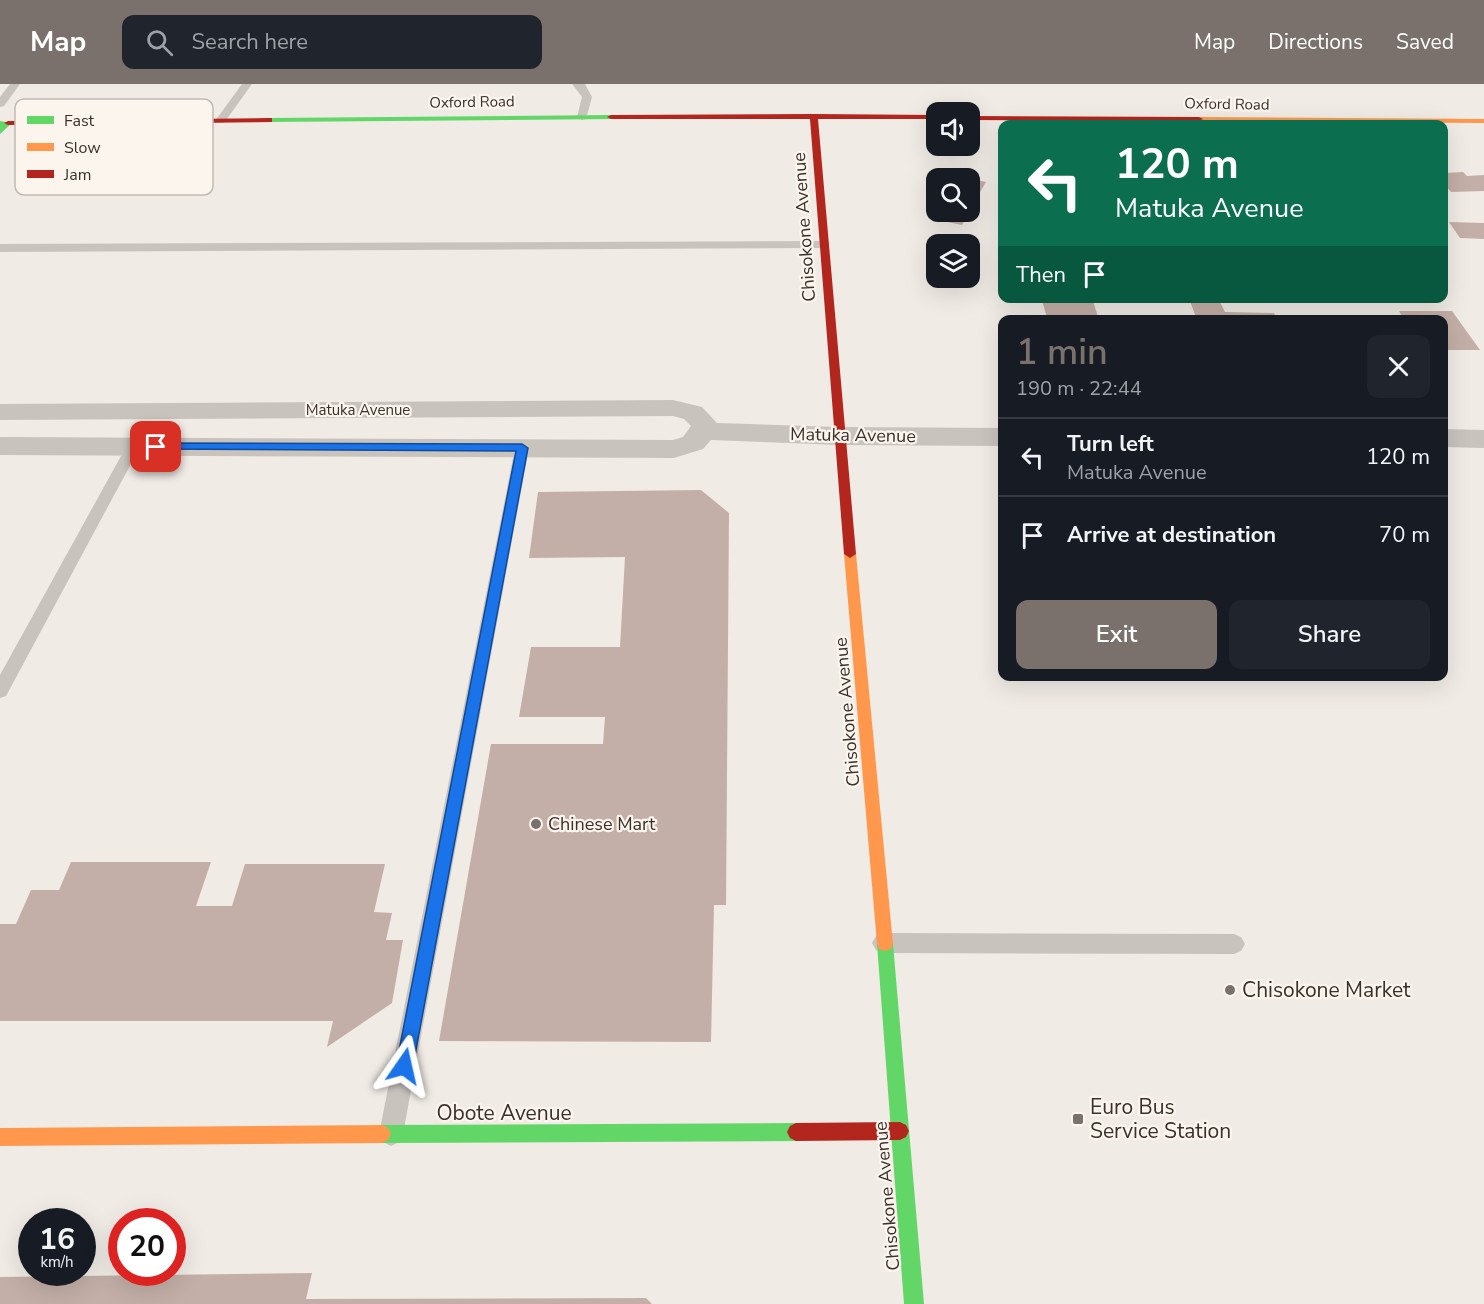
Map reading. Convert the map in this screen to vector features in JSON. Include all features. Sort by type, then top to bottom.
[{"type":"street","name":"Chisokone Avenue","points":[[814,116],[839,436],[866,713],[914,1304]]},
{"type":"street","name":"Oxford Road","points":[[213,121],[582,117],[926,117]]},
{"type":"street","name":"Oxford Road","points":[[980,118],[1312,120]]},
{"type":"street","name":"Oxford Road","points":[[1448,121],[1484,121]]},
{"type":"street","name":"Matuka Avenue","points":[[0,412],[673,408],[693,413],[704,424],[704,431],[839,436],[998,437]]},
{"type":"street","points":[[0,446],[674,449],[693,443],[704,431]]},
{"type":"street","points":[[1448,438],[1484,439]]},
{"type":"street","name":"Obote Avenue","points":[[0,1137],[900,1131]]},
{"type":"lane","points":[[0,104],[15,84]]},
{"type":"lane","points":[[220,121],[247,84]]},
{"type":"lane","points":[[577,84],[581,86],[587,98],[582,117]]},
{"type":"lane","points":[[0,248],[823,245]]},
{"type":"lane","points":[[0,691],[5,674],[133,447]]},
{"type":"lane","points":[[391,1134],[522,448]]},
{"type":"lane","points":[[883,943],[1234,944]]},
{"type":"building","points":[[1463,172],[1467,176],[1484,175],[1484,191],[1451,192],[1448,189],[1448,173]]},
{"type":"building","points":[[980,181],[986,182],[980,192]]},
{"type":"building","points":[[947,222],[964,222],[962,225]]},
{"type":"building","points":[[1449,222],[1484,223],[1484,239],[1460,238]]},
{"type":"building","points":[[1043,303],[1094,303],[1097,315],[1046,315]]},
{"type":"building","points":[[1191,303],[1220,303],[1225,312],[1274,313],[1275,315],[1195,315]]},
{"type":"building","points":[[1399,311],[1452,311],[1480,350],[1448,350],[1448,315],[1401,315]]},
{"type":"building","points":[[701,490],[729,513],[726,905],[714,905],[711,1042],[439,1041],[491,744],[603,744],[605,717],[519,717],[531,647],[620,647],[625,557],[529,558],[538,492]]},
{"type":"building","points":[[71,862],[211,862],[196,906],[232,906],[245,864],[385,864],[374,912],[392,913],[386,940],[403,940],[392,1003],[327,1047],[333,1021],[0,1021],[0,924],[16,924],[31,890],[59,890]]},
{"type":"building","points":[[312,1273],[306,1299],[646,1298],[652,1304],[0,1304],[0,1277],[18,1277],[18,1286],[96,1286],[96,1276],[108,1276],[108,1286],[186,1286],[186,1275]]},
{"type":"traffic: fast","points":[[269,120],[611,117]]},
{"type":"traffic: fast","points":[[0,123],[8,123],[0,132]]},
{"type":"traffic: fast","points":[[885,944],[914,1304]]},
{"type":"traffic: fast","points":[[382,1134],[796,1132]]},
{"type":"traffic: slow","points":[[1199,119],[1342,120]]},
{"type":"traffic: slow","points":[[1448,121],[1484,121]]},
{"type":"traffic: slow","points":[[850,554],[885,944]]},
{"type":"traffic: slow","points":[[0,1137],[382,1134]]},
{"type":"traffic: jam","points":[[814,116],[850,554]]},
{"type":"traffic: jam","points":[[611,117],[926,117]]},
{"type":"traffic: jam","points":[[980,118],[1199,119]]},
{"type":"traffic: jam","points":[[213,121],[269,120]]},
{"type":"traffic: jam","points":[[8,123],[15,123]]},
{"type":"traffic: jam","points":[[796,1132],[900,1131]]},
{"type":"place","name":"Chinese Mart","points":[[536,824]]},
{"type":"place","name":"Chisokone Market","points":[[1230,990]]},
{"type":"place","name":"Euro Bus Service Station","points":[[1078,1119]]},
{"type":"route","points":[[156,447],[522,448],[404,1066]]}]
